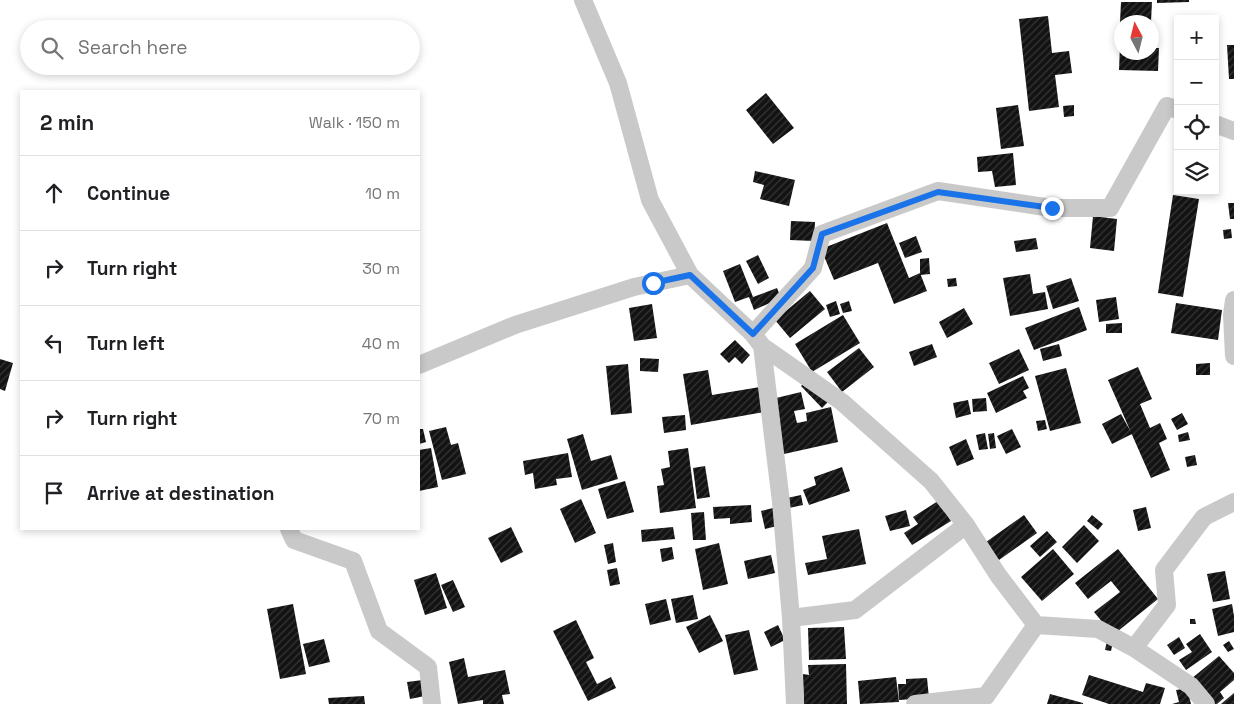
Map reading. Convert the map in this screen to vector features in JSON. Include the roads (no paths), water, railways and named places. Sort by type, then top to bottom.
[{"type":"street","points":[[583,0],[618,83],[650,200],[690,275],[758,340],[842,402],[930,481],[966,525],[998,574],[1036,625],[1098,629],[1134,648],[1190,686],[1206,704]]},
{"type":"street","points":[[795,704],[791,618],[781,502],[758,340],[813,268],[822,234],[938,192],[1052,208],[1110,208],[1168,106],[1174,108]]},
{"type":"street","points":[[1219,125],[1234,131]]},
{"type":"street","points":[[420,365],[515,325],[634,287],[690,275]]},
{"type":"street","points":[[1233,309],[1234,356]]},
{"type":"street","points":[[1134,648],[1167,605],[1164,570],[1204,517],[1234,502]]},
{"type":"street","points":[[791,618],[855,610],[966,525]]},
{"type":"street","points":[[289,530],[294,540],[353,561],[379,631],[428,667],[432,704]]},
{"type":"street","points":[[915,704],[986,696],[1036,625]]}]
